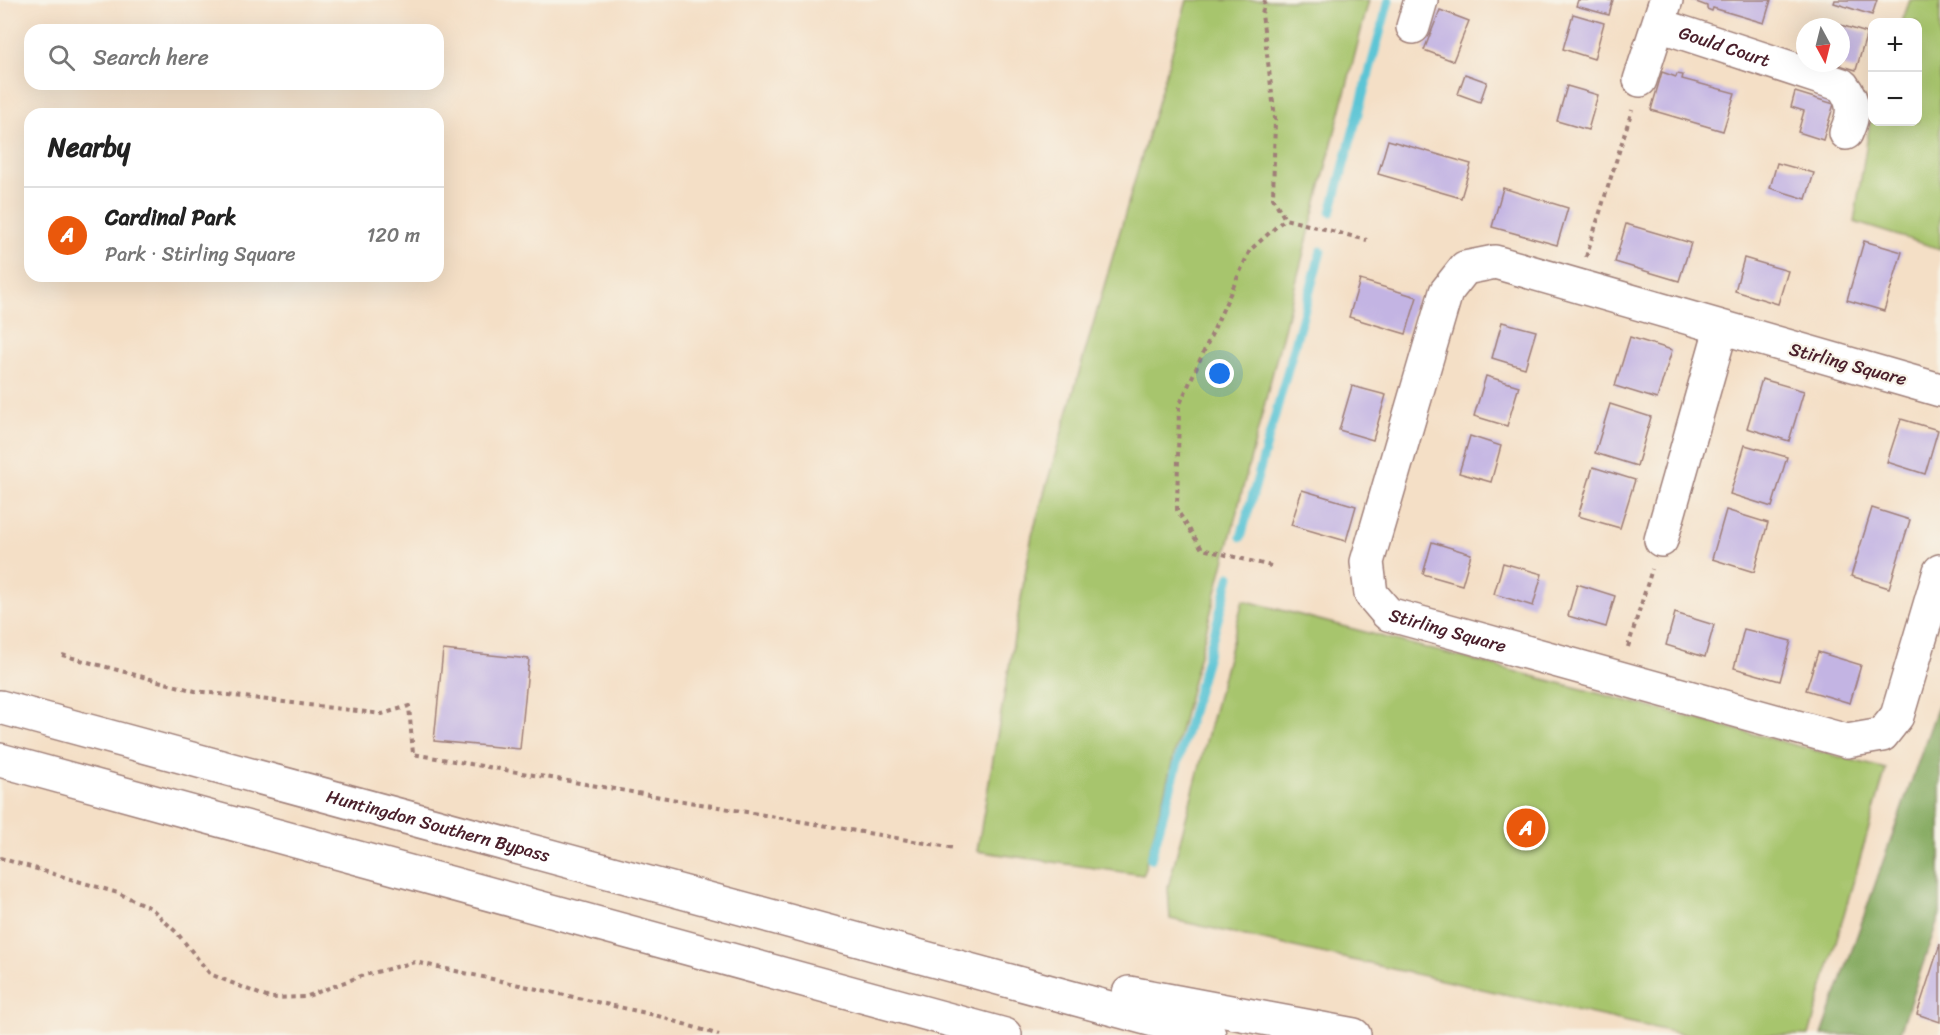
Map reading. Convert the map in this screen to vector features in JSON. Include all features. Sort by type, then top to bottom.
[{"type":"main road","points":[[1636,95],[1663,13]]},
{"type":"main road","name":"Gould Court","points":[[1663,13],[1842,85],[1852,98],[1854,116],[1846,133]]},
{"type":"main road","name":"Stirling Square","points":[[1940,390],[1721,329],[1495,262],[1465,268],[1446,292],[1367,562],[1371,594],[1388,614],[1847,741],[1882,735],[1897,716],[1940,571]]},
{"type":"main road","points":[[1661,540],[1721,329]]},
{"type":"main road","name":"Huntingdon Southern Bypass","points":[[0,707],[877,946]]},
{"type":"main road","points":[[0,760],[1005,1035]]},
{"type":"main road","points":[[877,946],[1209,1035]]},
{"type":"main road","points":[[877,946],[1354,1035]]},
{"type":"main road","points":[[853,995],[975,1035]]},
{"type":"path","points":[[1265,0],[1262,14],[1275,118],[1273,198],[1285,219],[1367,240]]},
{"type":"path","points":[[1576,287],[1636,95]]},
{"type":"path","points":[[1271,566],[1202,549],[1177,510],[1179,406],[1250,250],[1285,219]]},
{"type":"path","points":[[1619,677],[1661,540]]},
{"type":"path","points":[[62,655],[195,691],[382,714],[409,706],[413,754],[954,848]]},
{"type":"path","points":[[0,858],[118,893],[150,908],[177,933],[210,974],[269,998],[305,997],[361,976],[415,962],[655,1015],[719,1035]]},
{"type":"green space","points":[[1187,0],[1369,0],[1143,875],[977,851],[1032,535]]},
{"type":"green space","points":[[1910,0],[1940,0],[1940,249],[1854,222],[1869,126],[1922,126],[1922,18],[1903,18]]},
{"type":"green space","points":[[1243,600],[1886,769],[1809,1035],[1686,1035],[1170,919],[1168,887]]},
{"type":"green space","points":[[1940,700],[1940,914],[1899,1035],[1822,1035]]},
{"type":"building","points":[[1578,0],[1613,0],[1609,15],[1576,6]]},
{"type":"building","points":[[1691,0],[1771,0],[1764,23],[1713,8],[1712,11],[1707,9],[1707,6]]},
{"type":"building","points":[[1835,0],[1877,0],[1872,15],[1834,3]]},
{"type":"building","points":[[1440,10],[1469,21],[1453,61],[1424,50]]},
{"type":"building","points":[[1573,14],[1604,23],[1594,59],[1563,49]]},
{"type":"building","points":[[1850,28],[1867,33],[1856,70],[1850,68]]},
{"type":"building","points":[[1662,72],[1676,77],[1677,74],[1683,75],[1682,79],[1735,93],[1723,131],[1651,110]]},
{"type":"building","points":[[1465,74],[1487,82],[1480,102],[1458,94]]},
{"type":"building","points":[[1567,86],[1598,95],[1588,130],[1557,121]]},
{"type":"building","points":[[1795,92],[1834,104],[1823,140],[1798,132],[1804,111],[1791,107]]},
{"type":"building","points":[[1388,140],[1471,164],[1461,198],[1378,174]]},
{"type":"building","points":[[1777,163],[1814,173],[1806,199],[1770,188]]},
{"type":"building","points":[[1503,188],[1568,208],[1557,245],[1492,227]]},
{"type":"building","points":[[1626,224],[1691,243],[1679,281],[1615,262]]},
{"type":"building","points":[[1864,241],[1902,252],[1884,311],[1847,300]]},
{"type":"building","points":[[1744,258],[1788,271],[1778,304],[1735,291]]},
{"type":"building","points":[[1360,280],[1417,297],[1406,334],[1349,317]]},
{"type":"building","points":[[1502,322],[1536,331],[1525,368],[1492,358]]},
{"type":"building","points":[[1630,337],[1672,350],[1657,399],[1615,386]]},
{"type":"building","points":[[1486,376],[1519,386],[1507,426],[1474,416]]},
{"type":"building","points":[[1762,379],[1804,391],[1789,441],[1747,428]]},
{"type":"building","points":[[1352,386],[1386,395],[1373,440],[1339,430]]},
{"type":"building","points":[[1610,404],[1651,417],[1637,466],[1595,453]]},
{"type":"building","points":[[1901,419],[1938,430],[1925,474],[1887,462]]},
{"type":"building","points":[[1470,436],[1501,446],[1491,482],[1459,473]]},
{"type":"building","points":[[1745,445],[1787,457],[1772,507],[1730,494]]},
{"type":"building","points":[[1593,467],[1635,480],[1620,528],[1578,516]]},
{"type":"building","points":[[1302,490],[1356,506],[1346,541],[1291,525]]},
{"type":"building","points":[[1872,508],[1910,520],[1889,588],[1851,576]]},
{"type":"building","points":[[1726,510],[1768,523],[1754,572],[1712,559]]},
{"type":"building","points":[[1432,542],[1471,554],[1462,585],[1423,574]]},
{"type":"building","points":[[1503,563],[1542,574],[1533,606],[1494,594]]},
{"type":"building","points":[[1577,584],[1615,596],[1606,627],[1568,616]]},
{"type":"building","points":[[1675,613],[1714,625],[1705,657],[1666,645]]},
{"type":"building","points":[[1744,629],[1791,641],[1780,681],[1734,668]]},
{"type":"building","points":[[443,650],[529,659],[520,749],[434,741]]},
{"type":"building","points":[[1818,652],[1861,665],[1850,703],[1806,690]]},
{"type":"building","points":[[1940,944],[1940,1022],[1917,1014]]},
{"type":"waterway","points":[[1331,212],[1389,0]]},
{"type":"waterway","points":[[1241,537],[1321,251]]},
{"type":"waterway","points":[[1151,859],[1230,576]]},
{"type":"place","name":"Cardinal Park","points":[[1526,828]]}]
